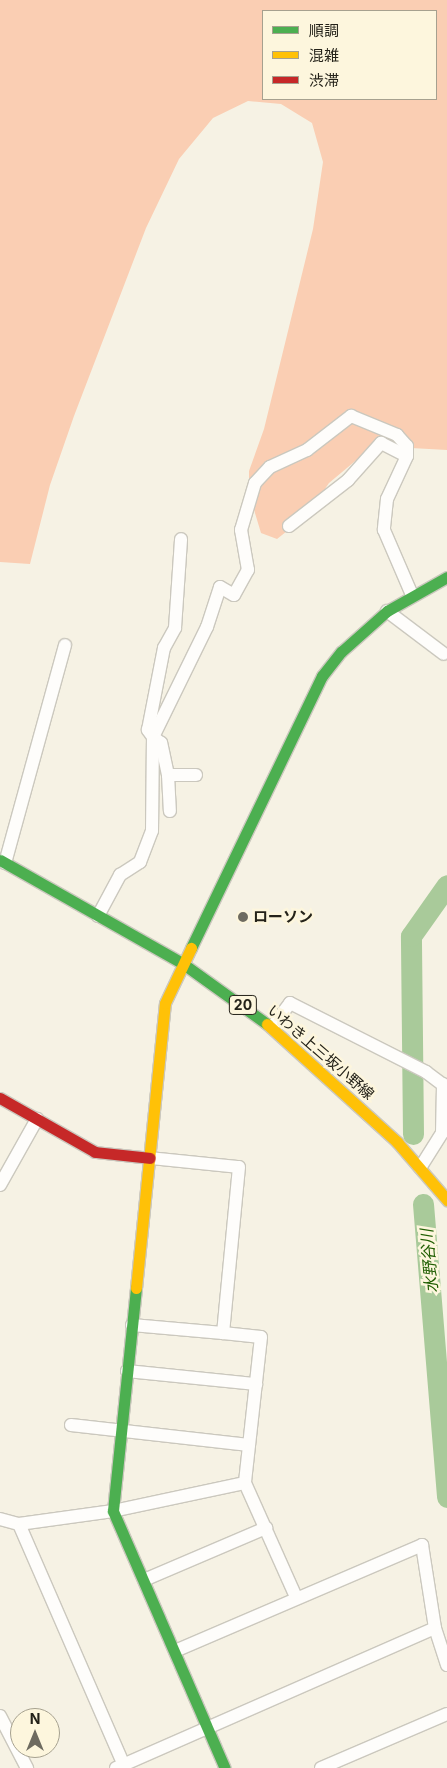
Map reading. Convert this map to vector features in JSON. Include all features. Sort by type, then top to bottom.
[{"type":"street","points":[[98,916],[120,875],[140,862],[146,850],[152,831],[153,737],[207,627],[220,587],[234,595],[248,570],[242,520],[263,473],[307,450],[351,416],[396,435],[407,446],[407,456],[387,499],[384,530],[412,595]]},
{"type":"street","points":[[289,526],[348,480],[381,443],[407,456]]},
{"type":"street","points":[[170,811],[168,775],[161,742],[153,737],[148,730],[164,648],[176,628],[181,539]]},
{"type":"street","points":[[225,1768],[113,1511],[165,1003],[182,964],[253,827],[307,698],[341,652],[387,611],[412,595],[447,577]]},
{"type":"street","points":[[387,611],[444,654]]},
{"type":"street","points":[[3,861],[65,645]]},
{"type":"street","points":[[168,775],[196,775]]},
{"type":"street","name":"いわき上三坂小野線","points":[[3,861],[182,964],[272,1027],[420,1168],[447,1200]]},
{"type":"street","points":[[272,1027],[290,1002],[395,1058],[426,1072],[445,1086],[442,1133],[420,1168]]},
{"type":"street","points":[[0,1098],[95,1152],[239,1167],[223,1334]]},
{"type":"street","points":[[0,1184],[37,1119]]},
{"type":"street","points":[[132,1325],[261,1337],[245,1483],[296,1597]]},
{"type":"street","points":[[127,1371],[256,1384]]},
{"type":"street","points":[[71,1426],[249,1445]]},
{"type":"street","points":[[0,1519],[20,1524],[113,1511],[245,1483]]},
{"type":"street","points":[[20,1524],[121,1767],[435,1628]]},
{"type":"street","points":[[144,1580],[266,1528]]},
{"type":"street","points":[[175,1651],[296,1597],[422,1545],[435,1628],[447,1665]]},
{"type":"street","points":[[320,1768],[447,1714]]},
{"type":"street","points":[[0,1716],[27,1768]]},
{"type":"shaded area","points":[[0,0],[447,0],[447,450],[393,447],[360,457],[329,483],[306,516],[277,539],[261,533],[249,493],[249,471],[264,429],[313,229],[323,162],[312,123],[281,104],[248,101],[213,118],[179,159],[146,228],[74,416],[50,485],[30,564],[0,562]]},
{"type":"waterway","name":"水野谷川","points":[[413,1134],[411,936],[447,885]]},
{"type":"waterway","name":"水野谷川","points":[[423,1204],[447,1497]]},
{"type":"traffic: fast","points":[[191,948],[322,676],[341,652],[387,611],[447,577]]},
{"type":"traffic: fast","points":[[0,860],[182,963],[267,1024]]},
{"type":"traffic: fast","points":[[136,1288],[113,1511],[225,1768]]},
{"type":"traffic: slow","points":[[136,1288],[165,1003],[191,948]]},
{"type":"traffic: slow","points":[[267,1024],[397,1142],[447,1200]]},
{"type":"traffic: jam","points":[[0,1098],[95,1152],[150,1158]]},
{"type":"place","name":"ローソン","points":[[243,917]]}]
